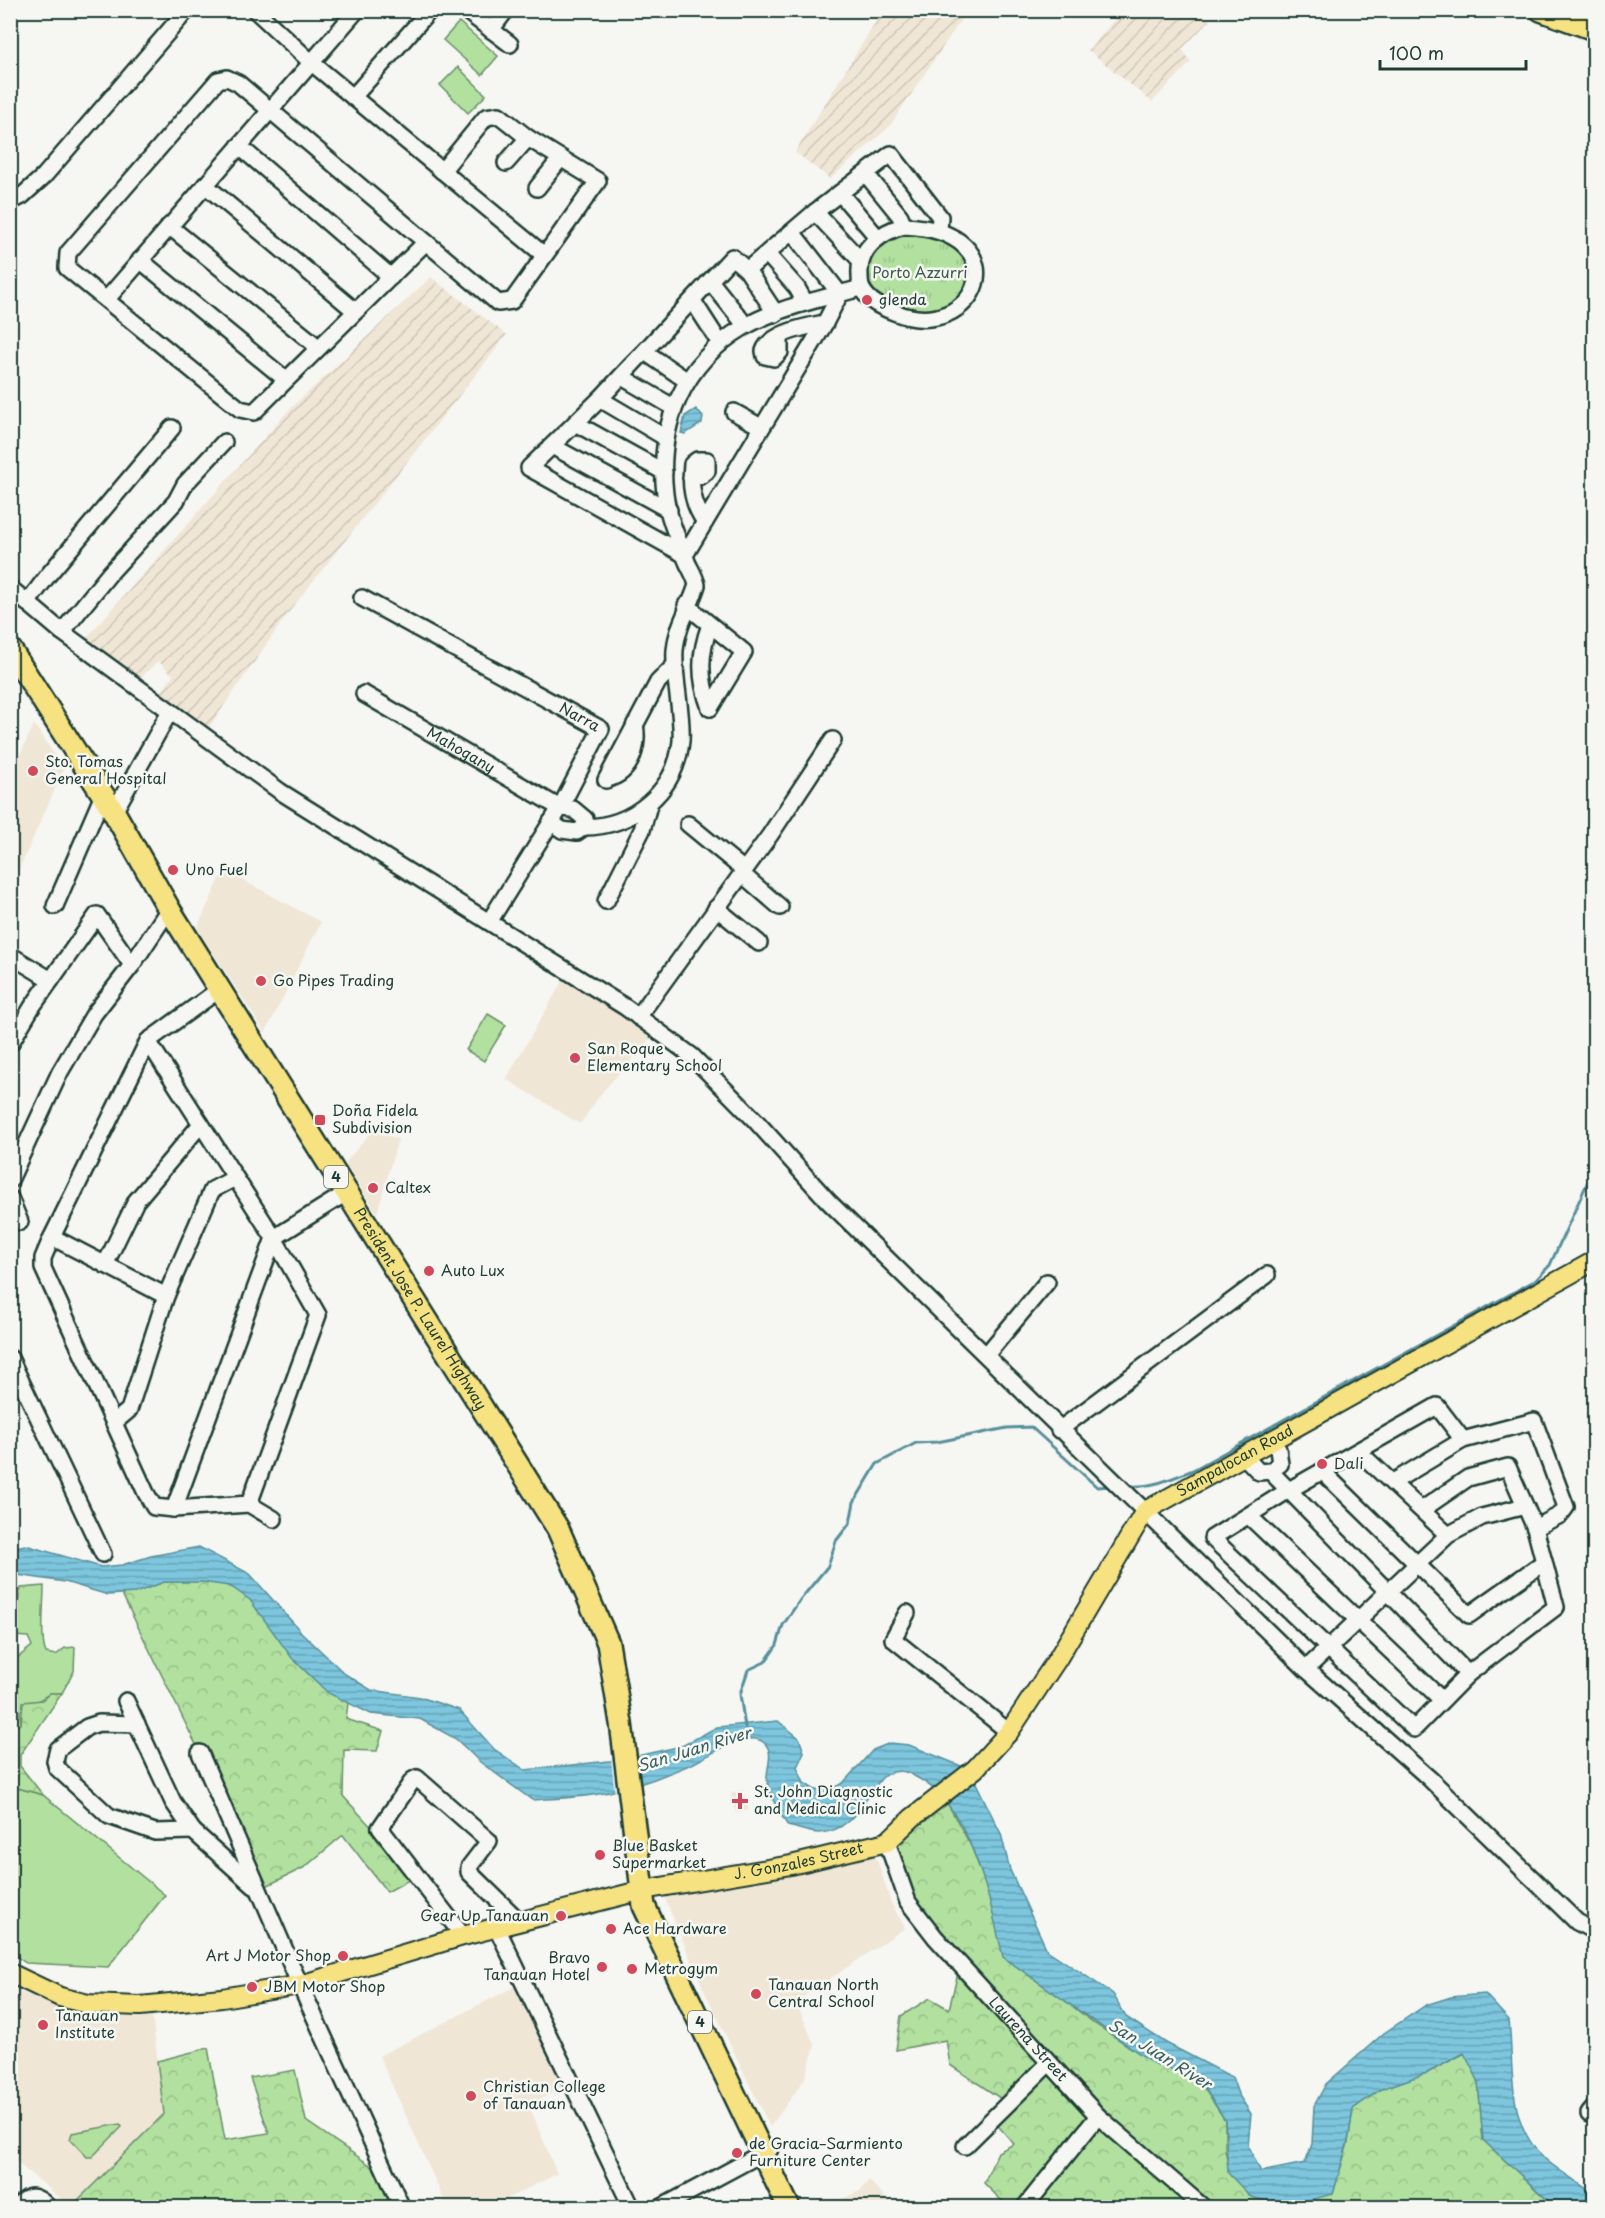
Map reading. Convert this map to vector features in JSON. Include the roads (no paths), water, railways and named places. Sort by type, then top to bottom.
[{"type":"highway","points":[[1542,10],[1594,28]]},
{"type":"highway","name":"President Jose P. Laurel Highway","points":[[10,649],[109,803],[169,909],[558,1529],[608,1643],[621,1723],[644,1906],[767,2152],[799,2208]]},
{"type":"highway","name":"President Jose P. Laurel Highway","points":[[767,2152],[789,2208]]},
{"type":"main road","name":"Sampalocan Road","points":[[887,1842],[912,1818],[975,1769],[1009,1732],[1058,1659],[1145,1511],[1594,1261]]},
{"type":"main road","name":"J. Gonzales Street","points":[[10,1973],[60,1996],[88,2004],[122,2006],[222,1998],[300,1985],[464,1936],[643,1890],[791,1865],[887,1842]]},
{"type":"street","points":[[10,202],[22,196],[44,176],[187,10]]},
{"type":"street","points":[[250,10],[255,11],[312,63],[544,255]]},
{"type":"street","points":[[353,97],[430,10]]},
{"type":"street","points":[[465,10],[510,44]]},
{"type":"street","points":[[491,30],[506,10]]},
{"type":"street","points":[[107,299],[312,63],[352,12]]},
{"type":"street","points":[[426,242],[354,310],[254,412],[248,412],[67,268],[68,253],[218,80],[227,78],[238,83],[268,111],[426,242],[498,303],[506,304],[512,301],[598,181],[528,138],[499,115],[492,114],[486,117],[442,171]]},
{"type":"street","points":[[506,164],[528,138]]},
{"type":"street","points":[[239,146],[391,277]]},
{"type":"street","points":[[747,270],[815,212],[891,154],[940,217],[939,230]]},
{"type":"street","points":[[537,188],[561,158]]},
{"type":"street","points":[[866,174],[900,216],[904,226]]},
{"type":"street","points":[[205,185],[354,310]]},
{"type":"street","points":[[840,193],[878,238]]},
{"type":"street","points":[[815,212],[860,260],[861,288],[874,304],[908,318],[926,319],[948,314],[965,303],[976,284],[978,269],[968,249],[952,235],[939,230],[904,226],[892,229],[878,238],[860,260]]},
{"type":"street","points":[[170,226],[318,347]]},
{"type":"street","points":[[792,232],[840,294]]},
{"type":"street","points":[[767,254],[797,288],[805,302]]},
{"type":"street","points":[[685,555],[529,468],[622,377],[732,257],[747,270],[776,314]]},
{"type":"street","points":[[140,260],[285,379]]},
{"type":"street","points":[[711,282],[746,326]]},
{"type":"street","points":[[584,823],[613,822],[649,804],[667,783],[677,764],[681,721],[675,665],[679,623],[696,585],[669,510],[664,472],[666,438],[673,407],[686,380],[720,343],[746,326],[805,302],[861,288]]},
{"type":"street","points":[[685,555],[825,323],[840,294]]},
{"type":"street","points":[[693,301],[720,343]]},
{"type":"street","points":[[780,337],[795,329],[825,323]]},
{"type":"street","points":[[645,352],[686,380]]},
{"type":"street","points":[[622,377],[673,407]]},
{"type":"street","points":[[600,399],[666,438]]},
{"type":"street","points":[[734,412],[761,427]]},
{"type":"street","points":[[575,423],[664,472]]},
{"type":"street","points":[[27,603],[49,573],[172,428]]},
{"type":"street","points":[[62,632],[110,573],[176,501],[185,484],[224,442]]},
{"type":"street","points":[[552,446],[669,510]]},
{"type":"street","points":[[691,478],[697,512],[705,522]]},
{"type":"street","points":[[10,588],[62,632],[281,792],[559,963],[692,1056],[754,1119],[828,1201],[987,1354],[1059,1430],[1306,1669],[1430,1779],[1576,1922],[1594,1931]]},
{"type":"street","name":"Narra","points":[[362,598],[601,729],[560,808],[489,922]]},
{"type":"street","points":[[686,605],[744,652],[710,708],[700,669],[703,645],[710,625]]},
{"type":"street","points":[[635,724],[658,682],[675,665]]},
{"type":"street","name":"Mahogany","points":[[364,694],[560,808]]},
{"type":"street","points":[[55,906],[109,803],[170,711]]},
{"type":"street","points":[[638,1017],[743,872],[833,740]]},
{"type":"street","points":[[606,901],[642,830],[649,804]]},
{"type":"street","points":[[560,808],[573,809],[584,823]]},
{"type":"street","points":[[551,822],[562,830],[570,832],[577,832],[584,823]]},
{"type":"street","points":[[688,824],[780,907]]},
{"type":"street","points":[[716,908],[759,943]]},
{"type":"street","points":[[10,1180],[60,1072],[94,1014],[132,965],[169,909]]},
{"type":"street","points":[[10,1044],[97,915],[132,965]]},
{"type":"street","points":[[10,955],[51,980]]},
{"type":"street","points":[[220,988],[148,1041],[52,1237],[43,1258],[43,1268],[154,1507],[174,1509],[249,1504],[274,1519]]},
{"type":"street","points":[[148,1041],[274,1238],[318,1315],[249,1504]]},
{"type":"street","points":[[105,1265],[136,1201],[201,1124]]},
{"type":"street","points":[[116,1421],[129,1410],[166,1296],[212,1190],[235,1178]]},
{"type":"street","points":[[174,1509],[274,1238],[346,1193]]},
{"type":"street","points":[[10,1198],[20,1222]]},
{"type":"street","points":[[52,1237],[166,1296]]},
{"type":"street","points":[[1059,1430],[1267,1275]]},
{"type":"street","points":[[987,1354],[1047,1282]]},
{"type":"street","points":[[10,1358],[103,1554]]},
{"type":"street","points":[[1423,1509],[1468,1478],[1508,1467],[1535,1528],[1556,1607],[1468,1674],[1414,1730],[1212,1538],[1289,1490],[1437,1406],[1463,1440]]},
{"type":"street","points":[[1393,1482],[1463,1440],[1534,1421],[1566,1507],[1560,1515],[1535,1528]]},
{"type":"street","points":[[1243,1455],[1259,1472],[1270,1471],[1280,1464],[1278,1449],[1269,1441]]},
{"type":"street","points":[[1358,1451],[1423,1509],[1448,1536]]},
{"type":"street","points":[[1270,1471],[1468,1674]]},
{"type":"street","points":[[1322,1471],[1469,1616],[1544,1562]]},
{"type":"street","points":[[1306,1669],[1448,1536],[1482,1517],[1525,1506]]},
{"type":"street","points":[[1249,1515],[1442,1700]]},
{"type":"street","points":[[907,1614],[892,1639],[1009,1732]]},
{"type":"street","points":[[126,1701],[173,1802],[193,1831],[258,1890]]},
{"type":"street","points":[[137,1724],[99,1723],[87,1727],[58,1749],[55,1761],[57,1768],[109,1815],[155,1832],[193,1831]]},
{"type":"street","points":[[200,1754],[300,1985],[402,2208]]},
{"type":"street","points":[[464,1936],[380,1828],[412,1780],[417,1778],[489,1841],[469,1867],[469,1872],[520,1922]]},
{"type":"street","name":"Laurena Street","points":[[887,1842],[908,1902],[935,1937],[1048,2064],[1098,2116],[1204,2208]]},
{"type":"street","points":[[497,1928],[632,2208]]},
{"type":"street","points":[[965,2146],[1048,2064]]},
{"type":"street","points":[[1594,2108],[1589,2114],[1594,2116]]},
{"type":"street","points":[[1024,2208],[1098,2116]]},
{"type":"street","points":[[660,2208],[767,2152]]},
{"type":"street","points":[[16,2208],[31,2195],[37,2196],[49,2208]]},
{"type":"water","points":[[696,409],[703,417],[702,423],[685,434],[681,433],[685,416]]},
{"type":"water","name":"San Juan River","points":[[25,1545],[101,1567],[122,1565],[151,1556],[199,1547],[250,1574],[302,1633],[345,1674],[371,1690],[420,1697],[459,1710],[494,1749],[525,1770],[619,1760],[682,1746],[717,1727],[778,1721],[799,1738],[804,1752],[797,1767],[804,1783],[815,1790],[833,1788],[843,1783],[873,1750],[890,1743],[909,1745],[961,1766],[972,1775],[1001,1834],[1010,1870],[1047,1950],[1113,1994],[1126,2017],[1166,2043],[1232,2077],[1238,2094],[1251,2114],[1248,2146],[1261,2172],[1305,2163],[1312,2144],[1314,2106],[1326,2084],[1384,2033],[1426,2005],[1451,1997],[1485,1994],[1509,2020],[1517,2110],[1530,2142],[1554,2166],[1594,2195],[1594,2207],[1555,2207],[1483,2140],[1478,2080],[1464,2053],[1427,2073],[1381,2089],[1353,2109],[1348,2141],[1333,2194],[1286,2206],[1251,2197],[1228,2173],[1225,2120],[1199,2079],[1153,2063],[1003,1957],[984,1883],[964,1831],[951,1809],[935,1790],[910,1774],[897,1771],[885,1776],[852,1818],[838,1828],[820,1833],[788,1826],[768,1786],[770,1757],[768,1749],[759,1740],[751,1739],[730,1744],[692,1764],[630,1787],[590,1796],[532,1800],[480,1762],[456,1739],[420,1719],[371,1714],[328,1693],[292,1658],[250,1600],[230,1586],[201,1582],[164,1582],[135,1593],[108,1595],[65,1582],[11,1574],[11,1548]]},
{"type":"waterway","points":[[1594,947],[1592,951],[1594,1003]]},
{"type":"waterway","points":[[1594,1005],[1591,1042],[1594,1076]]},
{"type":"waterway","points":[[1127,1486],[1153,1484],[1193,1470],[1536,1280],[1550,1265],[1594,1168]]},
{"type":"waterway","name":"San Juan River","points":[[745,1727],[740,1694],[748,1670],[765,1662],[777,1645],[783,1625],[828,1566],[836,1541],[850,1523],[854,1502],[877,1464],[916,1443],[937,1442],[1007,1428],[1031,1427],[1097,1487],[1111,1486]]},
{"type":"place","name":"glenda","points":[[867,300]]},
{"type":"place","name":"Sto. Tomas General Hospital","points":[[33,771]]},
{"type":"place","name":"Uno Fuel","points":[[173,870]]},
{"type":"place","name":"Go Pipes Trading","points":[[261,981]]},
{"type":"place","name":"San Roque Elementary School","points":[[575,1058]]},
{"type":"place","name":"Doña Fidela Subdivision","points":[[320,1120]]},
{"type":"place","name":"Caltex","points":[[373,1188]]},
{"type":"place","name":"Auto Lux","points":[[429,1271]]},
{"type":"place","name":"Dali","points":[[1322,1464]]},
{"type":"place","name":"St. John Diagnostic and Medical Clinic","points":[[740,1801]]},
{"type":"place","name":"Blue Basket Supermarket","points":[[600,1855]]},
{"type":"place","name":"Gear Up Tanauan","points":[[561,1916]]},
{"type":"place","name":"Ace Hardware","points":[[611,1929]]},
{"type":"place","name":"Art J Motor Shop","points":[[343,1956]]},
{"type":"place","name":"Bravo Tanauan Hotel","points":[[602,1967]]},
{"type":"place","name":"Metrogym","points":[[632,1969]]},
{"type":"place","name":"JBM Motor Shop","points":[[252,1987]]},
{"type":"place","name":"Tanauan North Central School","points":[[756,1994]]},
{"type":"place","name":"Tanauan Institute","points":[[43,2025]]},
{"type":"place","name":"Christian College of Tanauan","points":[[471,2096]]},
{"type":"place","name":"de Gracia–Sarmiento Furniture Center","points":[[737,2153]]},
{"type":"park label","name":"Porto Azzurri","points":[[920,273]]}]
